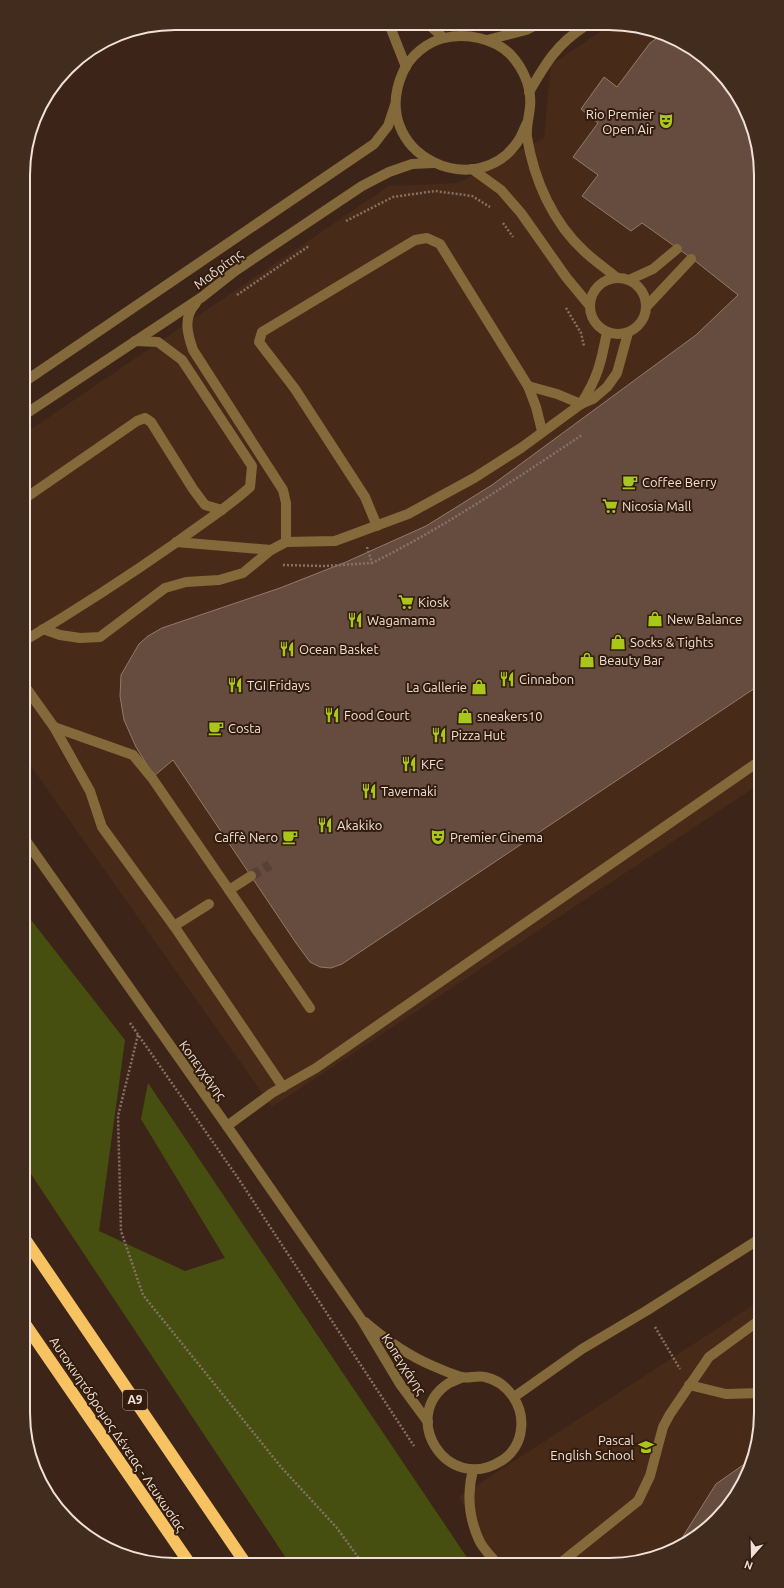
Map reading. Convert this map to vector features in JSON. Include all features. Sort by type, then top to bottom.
[{"type":"highway","name":"A9","points":[[30,1246],[242,1558]]},
{"type":"highway","name":"Αυτοκινητόδρομος Δένειας - Λευκωσίας","points":[[30,1331],[186,1558]]},
{"type":"street","points":[[391,30],[406,67]]},
{"type":"street","points":[[435,30],[444,38]]},
{"type":"street","points":[[487,40],[526,30]]},
{"type":"street","points":[[530,92],[551,55],[578,30]]},
{"type":"street","points":[[528,121],[520,138],[507,153],[491,164],[472,169],[452,169],[434,163],[419,153],[407,140],[399,123],[395,105],[398,85],[406,67],[416,54],[429,44],[444,38],[465,35],[487,40],[498,45],[515,60],[522,70],[530,92],[527,136],[532,159],[546,202],[572,238],[586,253],[616,277],[629,280],[641,288],[645,296],[647,306],[646,313],[639,325],[628,333],[621,334],[607,332],[596,323],[592,317],[590,306],[594,291],[600,284],[608,279],[616,277]]},
{"type":"street","name":"Μαδρίτης","points":[[30,378],[374,144],[388,126],[395,105]]},
{"type":"street","name":"Μαδρίτης","points":[[30,411],[202,297],[235,271],[362,186],[389,172],[412,164],[434,163]]},
{"type":"street","points":[[472,169],[501,190],[521,213],[566,277],[590,306]]},
{"type":"street","points":[[377,526],[365,497],[295,388],[259,342],[262,332],[415,240],[427,238],[440,244],[528,386],[536,407],[542,431]]},
{"type":"street","points":[[629,280],[652,269],[677,249]]},
{"type":"street","points":[[647,306],[691,259]]},
{"type":"street","points":[[202,297],[190,310],[187,331],[193,350],[283,490],[286,503],[286,542]]},
{"type":"street","points":[[581,404],[600,368],[607,332]]},
{"type":"street","points":[[43,629],[60,635],[80,638],[100,637],[165,588],[186,582],[219,580],[243,573],[271,550],[286,542],[336,540],[362,532],[408,514],[474,478],[521,448],[542,431],[567,416],[581,404],[593,399],[608,387],[617,373],[628,333]]},
{"type":"street","points":[[30,637],[79,608],[176,542],[222,510],[250,487],[252,466],[182,360],[158,342],[135,341]]},
{"type":"street","points":[[528,386],[556,394],[581,404]]},
{"type":"street","points":[[30,495],[137,421],[145,418],[151,422],[193,489],[205,505],[222,510]]},
{"type":"street","points":[[176,542],[271,550]]},
{"type":"street","points":[[30,694],[54,728],[90,791],[102,827],[174,926],[283,1087]]},
{"type":"street","points":[[54,728],[133,755],[152,778],[310,1008]]},
{"type":"street","points":[[227,1126],[283,1087],[316,1068],[754,765]]},
{"type":"street","name":"Κοπεγχάγης","points":[[30,847],[361,1319],[400,1384],[428,1422]]},
{"type":"street","points":[[229,890],[251,876]]},
{"type":"street","points":[[174,926],[209,904]]},
{"type":"street","points":[[514,1397],[582,1349],[646,1311],[754,1242]]},
{"type":"street","name":"Κοπεγχάγης","points":[[361,1319],[400,1350],[432,1366],[463,1378]]},
{"type":"street","points":[[567,1558],[638,1500],[650,1476],[663,1427],[689,1385],[709,1357],[754,1324]]},
{"type":"street","points":[[474,1376],[486,1377],[497,1382],[514,1397],[519,1407],[521,1430],[512,1451],[495,1465],[473,1470],[453,1464],[444,1458],[432,1442],[428,1422],[430,1407],[438,1394],[449,1383],[463,1378],[474,1376]]},
{"type":"street","points":[[689,1385],[726,1394],[754,1393]]},
{"type":"street","points":[[473,1470],[470,1481],[470,1510],[479,1541],[492,1558]]},
{"type":"path","points":[[278,568],[283,565],[323,566],[372,563],[396,552],[499,489],[582,435]]},
{"type":"path","points":[[362,532],[372,563]]},
{"type":"path","points":[[143,1008],[138,1036],[118,1116],[121,1231],[143,1295],[281,1467],[337,1528],[358,1558]]},
{"type":"path","points":[[126,1017],[240,1181],[415,1448]]},
{"type":"path","points":[[646,1311],[689,1385]]},
{"type":"shaded area","points":[[603,30],[628,31],[665,41],[690,54],[712,72],[735,102],[749,137],[754,165],[754,788],[272,1107],[30,764],[30,430],[389,186],[458,183],[544,138],[551,65]]},
{"type":"shaded area","name":"Pascal English School","points":[[754,1305],[754,1423],[749,1451],[743,1469],[730,1494],[712,1516],[690,1534],[665,1547],[628,1557],[492,1558],[459,1497]]},
{"type":"green space","points":[[30,919],[125,1040],[99,1231],[185,1271],[225,1258],[141,1119],[148,1083],[467,1558],[286,1558],[30,1173]]},
{"type":"building","name":"Nicosia Mall","points":[[657,38],[665,41],[690,54],[712,72],[735,102],[749,137],[753,156],[754,689],[342,964],[331,968],[320,967],[310,962],[296,943],[173,760],[154,776],[136,747],[124,720],[120,696],[121,675],[139,644],[148,636],[162,628],[280,588],[346,562],[426,526],[492,485],[696,335],[738,295],[694,260],[642,223],[631,231],[582,196],[598,175],[573,157],[598,123],[581,109],[604,77],[617,87],[650,43]]},
{"type":"building","points":[[745,1464],[735,1486],[718,1509],[705,1522],[690,1534],[682,1538],[716,1484]]},
{"type":"tunnel","points":[[251,876],[270,865]]},
{"type":"place","name":"Rio Premier Open Air","points":[[666,121]]},
{"type":"place","name":"Coffee Berry","points":[[630,482]]},
{"type":"place","name":"Nicosia Mall","points":[[610,506]]},
{"type":"place","name":"Kiosk","points":[[406,602]]},
{"type":"place","name":"New Balance","points":[[655,619]]},
{"type":"place","name":"Wagamama","points":[[355,620]]},
{"type":"place","name":"Socks & Tights","points":[[618,642]]},
{"type":"place","name":"Ocean Basket","points":[[287,649]]},
{"type":"place","name":"Beauty Bar","points":[[587,660]]},
{"type":"place","name":"Cinnabon","points":[[507,679]]},
{"type":"place","name":"TGI Fridays","points":[[235,685]]},
{"type":"place","name":"La Gallerie","points":[[479,687]]},
{"type":"place","name":"Food Court","points":[[332,715]]},
{"type":"place","name":"sneakers10","points":[[465,716]]},
{"type":"place","name":"Costa","points":[[216,728]]},
{"type":"place","name":"Pizza Hut","points":[[439,735]]},
{"type":"place","name":"KFC","points":[[409,764]]},
{"type":"place","name":"Tavernaki","points":[[369,791]]},
{"type":"place","name":"Akakiko","points":[[325,825]]},
{"type":"place","name":"Caffè Nero","points":[[290,837]]},
{"type":"place","name":"Premier Cinema","points":[[438,837]]},
{"type":"place","name":"Pascal English School","points":[[646,1447]]}]
